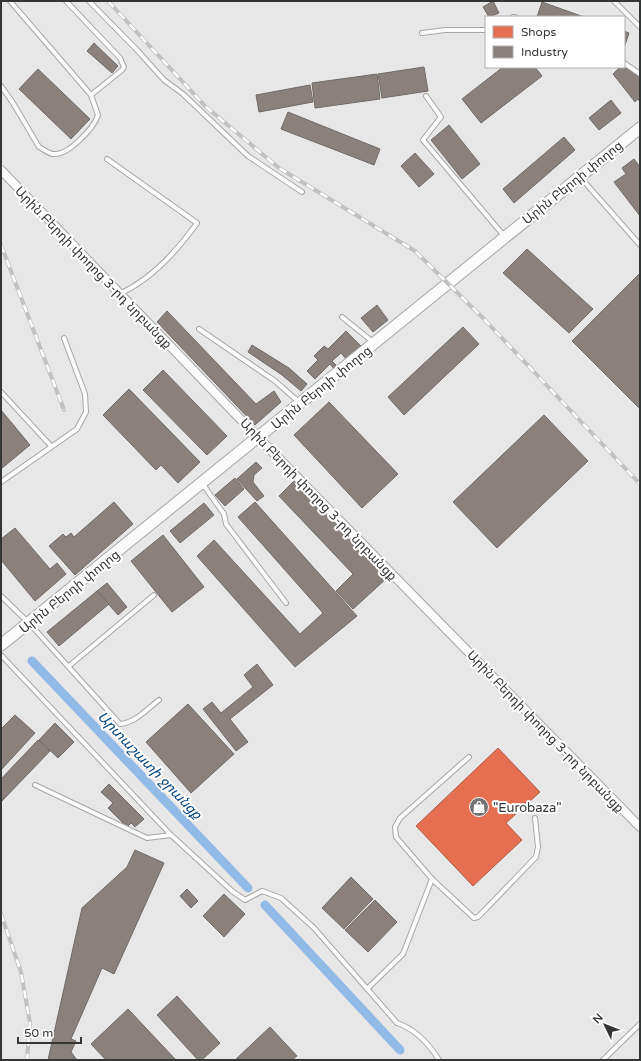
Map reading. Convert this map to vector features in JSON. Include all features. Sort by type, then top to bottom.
[{"type":"street","name":"Արին Բերդի փողոց","points":[[1,646],[640,128]]},
{"type":"street","name":"Արին Բերդի փողոց 3-րդ նրբանցք","points":[[1,170],[258,437],[640,827]]},
{"type":"lane","points":[[1,86],[39,147],[53,154],[68,150],[93,127],[98,115],[91,95],[10,1]]},
{"type":"lane","points":[[66,1],[123,62],[124,67],[122,70],[91,95]]},
{"type":"lane","points":[[89,1],[164,80],[183,94],[248,156],[302,192]]},
{"type":"lane","points":[[614,1],[640,27]]},
{"type":"lane","points":[[422,33],[445,30],[485,30]]},
{"type":"lane","points":[[625,64],[640,74]]},
{"type":"lane","points":[[426,96],[441,117],[423,140],[505,237]]},
{"type":"lane","points":[[107,159],[197,223],[164,262],[144,280],[119,294]]},
{"type":"lane","points":[[579,176],[640,244]]},
{"type":"lane","points":[[342,317],[374,343]]},
{"type":"lane","points":[[199,329],[275,381],[301,403]]},
{"type":"lane","points":[[1,482],[76,429],[86,412],[85,394],[64,338]]},
{"type":"lane","points":[[1,392],[51,446]]},
{"type":"lane","points":[[202,483],[224,514],[226,524],[286,603]]},
{"type":"lane","points":[[69,666],[154,595]]},
{"type":"lane","points":[[1,596],[29,623],[69,666],[120,724],[127,723],[136,718],[159,700]]},
{"type":"lane","points":[[1,655],[171,835],[232,891],[245,900],[262,891],[281,898],[314,928],[397,1023],[408,1026],[431,1047],[439,1060]]},
{"type":"lane","points":[[468,757],[400,818],[395,827],[396,836],[432,879],[474,918],[478,917],[536,857],[538,847],[535,818]]},
{"type":"lane","points":[[35,785],[147,838],[171,835]]},
{"type":"lane","points":[[367,989],[403,954],[432,879]]},
{"type":"lane","points":[[603,1060],[640,1024]]},
{"type":"building: Shops","name":"\"Eurobaza\"","points":[[498,748],[540,792],[506,823],[522,840],[473,886],[416,826]]},
{"type":"building: Industry","points":[[493,1],[499,13],[488,16],[483,7]]},
{"type":"building: Industry","points":[[542,2],[581,16],[537,16]]},
{"type":"building: Industry","points":[[625,31],[629,33],[625,45]]},
{"type":"building: Industry","points":[[94,43],[118,66],[112,73],[87,51]]},
{"type":"building: Industry","points":[[424,67],[428,91],[382,98],[378,74]]},
{"type":"building: Industry","points":[[502,68],[536,68],[542,76],[481,123],[462,99]]},
{"type":"building: Industry","points":[[619,68],[624,68],[640,77],[640,102],[638,99],[635,102],[613,74]]},
{"type":"building: Industry","points":[[38,69],[90,119],[71,139],[19,89]]},
{"type":"building: Industry","points":[[377,74],[380,99],[315,108],[312,83]]},
{"type":"building: Industry","points":[[310,85],[313,102],[259,112],[256,95]]},
{"type":"building: Industry","points":[[611,100],[621,113],[599,130],[589,118]]},
{"type":"building: Industry","points":[[288,112],[380,149],[374,165],[281,129]]},
{"type":"building: Industry","points":[[449,125],[480,164],[462,179],[431,140]]},
{"type":"building: Industry","points":[[564,137],[575,150],[514,203],[503,189]]},
{"type":"building: Industry","points":[[415,153],[434,174],[419,187],[401,166]]},
{"type":"building: Industry","points":[[634,159],[640,167],[640,216],[614,182],[626,174],[622,168]]},
{"type":"building: Industry","points":[[527,249],[593,309],[569,333],[503,273]]},
{"type":"building: Industry","points":[[640,273],[640,409],[572,341]]},
{"type":"building: Industry","points":[[377,305],[388,320],[373,332],[361,318]]},
{"type":"building: Industry","points":[[167,311],[256,404],[274,391],[281,402],[255,425],[157,322]]},
{"type":"building: Industry","points":[[463,327],[479,344],[404,415],[388,397]]},
{"type":"building: Industry","points":[[346,331],[361,346],[347,360],[341,353],[332,361],[337,366],[334,369],[330,364],[315,379],[307,371],[318,360],[314,356],[324,346],[328,349]]},
{"type":"building: Industry","points":[[252,345],[289,368],[307,384],[301,391],[282,375],[248,352]]},
{"type":"building: Industry","points":[[163,370],[227,436],[207,455],[143,390]]},
{"type":"building: Industry","points":[[129,389],[200,462],[178,483],[161,465],[156,470],[103,415]]},
{"type":"building: Industry","points":[[329,402],[398,474],[362,508],[294,435]]},
{"type":"building: Industry","points":[[1,410],[30,445],[1,469]]},
{"type":"building: Industry","points":[[544,415],[588,461],[497,548],[453,502]]},
{"type":"building: Industry","points":[[256,462],[262,468],[254,475],[253,482],[264,496],[257,501],[237,479]]},
{"type":"building: Industry","points":[[235,478],[244,489],[225,506],[215,495]]},
{"type":"building: Industry","points":[[295,480],[387,578],[353,609],[336,591],[353,574],[279,496]]},
{"type":"building: Industry","points":[[114,502],[133,524],[75,575],[49,546],[63,534],[66,537],[71,533],[74,537]]},
{"type":"building: Industry","points":[[255,502],[357,616],[295,667],[197,556],[214,540],[300,634],[323,613],[238,517]]},
{"type":"building: Industry","points":[[204,503],[214,515],[180,543],[170,531]]},
{"type":"building: Industry","points":[[15,528],[50,569],[57,563],[66,574],[35,601],[1,560],[1,539]]},
{"type":"building: Industry","points":[[163,535],[204,587],[172,612],[131,561]]},
{"type":"building: Industry","points":[[107,583],[127,607],[118,615],[97,591]]},
{"type":"building: Industry","points":[[97,591],[109,604],[59,646],[47,632]]},
{"type":"building: Industry","points":[[257,664],[273,685],[230,719],[248,742],[236,751],[203,709],[212,702],[221,713],[253,687],[244,675]]},
{"type":"building: Industry","points":[[188,704],[234,754],[191,793],[146,742]]},
{"type":"building: Industry","points":[[15,715],[35,733],[1,770],[1,729]]},
{"type":"building: Industry","points":[[55,723],[74,742],[58,758],[39,740]]},
{"type":"building: Industry","points":[[38,740],[50,751],[1,802],[1,779]]},
{"type":"building: Industry","points":[[109,784],[144,819],[135,827],[131,823],[127,827],[108,808],[113,803],[101,792]]},
{"type":"building: Industry","points":[[135,850],[164,863],[114,974],[102,968],[71,1039],[76,1041],[71,1052],[77,1060],[48,1060],[82,908],[127,867]]},
{"type":"building: Industry","points":[[351,877],[373,899],[344,929],[322,908]]},
{"type":"building: Industry","points":[[187,889],[198,901],[191,908],[180,896]]},
{"type":"building: Industry","points":[[224,894],[245,914],[224,937],[203,916]]},
{"type":"building: Industry","points":[[375,900],[397,922],[368,952],[345,930]]},
{"type":"building: Industry","points":[[177,996],[220,1043],[202,1060],[198,1060],[157,1015]]},
{"type":"building: Industry","points":[[128,1009],[176,1060],[106,1060],[91,1044]]},
{"type":"building: Industry","points":[[270,1027],[297,1056],[292,1060],[235,1060]]},
{"type":"waterway","name":"Արտաշատի ջրանցք","points":[[32,661],[248,888]]},
{"type":"waterway","name":"Արտաշատի ջրանցք","points":[[265,905],[400,1050]]},
{"type":"railway","points":[[108,1],[205,106],[279,168],[415,251],[483,318],[640,484]]},
{"type":"railway","points":[[1,245],[64,410]]},
{"type":"railway","points":[[1,914],[21,972],[30,1023],[27,1060]]},
{"type":"place","name":"\"Eurobaza\"","points":[[479,807]]}]
